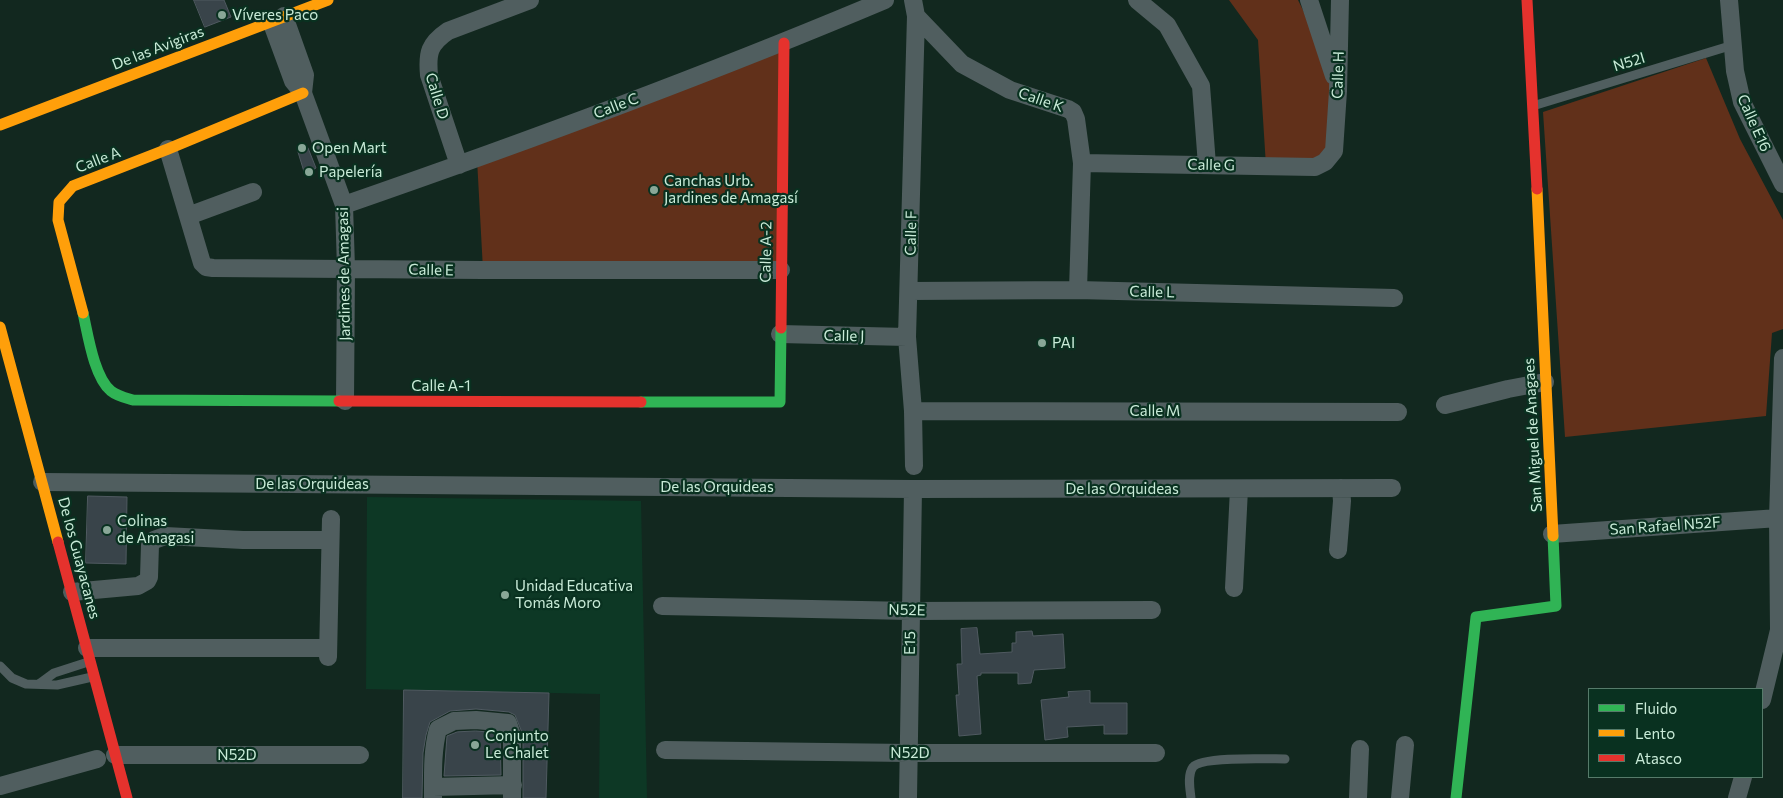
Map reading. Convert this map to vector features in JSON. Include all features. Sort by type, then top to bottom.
[{"type":"street","name":"De las Avigiras","points":[[0,125],[328,0]]},
{"type":"street","name":"Calle D","points":[[459,165],[429,75],[427,59],[430,50],[439,37],[448,31],[530,0]]},
{"type":"street","name":"Calle C","points":[[344,205],[459,165],[784,43],[885,0]]},
{"type":"street","points":[[1137,0],[1167,25],[1201,86],[1208,165]]},
{"type":"street","points":[[1309,0],[1338,91]]},
{"type":"street","name":"Calle H","points":[[1334,151],[1338,91],[1340,0]]},
{"type":"street","name":"San Miguel de Anagaes","points":[[1456,798],[1476,617],[1556,606],[1533,106],[1526,0]]},
{"type":"street","name":"Calle E16","points":[[1729,0],[1735,71],[1742,102],[1783,184]]},
{"type":"street","name":"Calle K","points":[[914,8],[962,64],[1010,90],[1073,112],[1076,118],[1082,163],[1078,290]]},
{"type":"street","name":"Calle F","points":[[914,8],[908,337],[913,411],[914,466]]},
{"type":"street","name":"Jardines de Amagasi","points":[[277,19],[305,75],[303,93],[344,205],[346,268],[345,401]]},
{"type":"street","name":"Calle A-2","points":[[780,402],[784,43]]},
{"type":"street","name":"Calle A","points":[[105,387],[97,368],[58,220],[59,202],[73,186],[303,93]]},
{"type":"street","name":"Calle E","points":[[168,149],[202,263],[206,267],[484,270],[782,270]]},
{"type":"street","name":"Calle G","points":[[1082,163],[1315,167],[1326,162],[1334,151]]},
{"type":"street","points":[[188,216],[253,192]]},
{"type":"street","name":"Calle L","points":[[909,291],[1078,290],[1394,298]]},
{"type":"street","name":"De los Guayacanes","points":[[0,327],[127,798]]},
{"type":"street","name":"Calle J","points":[[780,334],[908,337]]},
{"type":"street","points":[[1763,696],[1779,630],[1778,518],[1783,358]]},
{"type":"street","points":[[1445,405],[1545,382]]},
{"type":"street","name":"Calle A-1","points":[[105,387],[118,395],[134,400],[780,402]]},
{"type":"street","name":"Calle M","points":[[913,411],[1398,412]]},
{"type":"street","name":"De las Orquideas","points":[[42,482],[913,489],[1392,488]]},
{"type":"street","points":[[1338,550],[1342,501],[1341,488]]},
{"type":"street","name":"E15","points":[[908,798],[913,489]]},
{"type":"street","points":[[1234,588],[1239,489]]},
{"type":"street","name":"San Rafael N52F","points":[[1552,534],[1778,518]]},
{"type":"street","points":[[89,655],[328,652],[331,519]]},
{"type":"street","points":[[72,592],[138,586],[147,580],[149,576],[150,545],[154,540],[166,536],[243,540],[330,540]]},
{"type":"street","name":"N52E","points":[[662,606],[911,611],[1152,610]]},
{"type":"street","points":[[476,720],[508,723],[512,735],[513,791],[433,793],[438,729],[454,722],[476,720]]},
{"type":"street","points":[[1400,798],[1405,745]]},
{"type":"street","points":[[1358,798],[1360,749]]},
{"type":"street","name":"N52D","points":[[665,750],[908,753],[1156,753]]},
{"type":"street","name":"N52D","points":[[115,755],[360,756]]},
{"type":"street","points":[[0,786],[97,759]]},
{"type":"street","points":[[1737,798],[1743,778]]},
{"type":"lane","name":"N52I","points":[[1533,106],[1734,45]]},
{"type":"lane","points":[[39,684],[54,673],[89,655]]},
{"type":"lane","points":[[0,666],[12,678],[26,684],[57,686],[95,676]]},
{"type":"lane","points":[[1191,798],[1190,773],[1199,762],[1212,760],[1285,759]]},
{"type":"shaded area","points":[[1229,0],[1298,0],[1343,91],[1344,135],[1317,165],[1266,166],[1258,40]]},
{"type":"shaded area","points":[[784,43],[781,270],[483,270],[477,159]]},
{"type":"shaded area","points":[[1706,58],[1740,139],[1783,220],[1783,329],[1772,333],[1766,416],[1565,437],[1543,112]]},
{"type":"shaded area","name":"Unidad Educativa Tomás Moro","points":[[367,497],[641,501],[647,798],[599,798],[600,694],[366,689]]},
{"type":"building","points":[[194,0],[224,0],[231,17],[205,27]]},
{"type":"building","points":[[308,148],[316,168],[305,175],[298,152]]},
{"type":"building","name":"Colinas de Amagasi","points":[[88,496],[127,497],[126,564],[86,563]]},
{"type":"building","points":[[977,628],[980,654],[1012,652],[1012,643],[1016,643],[1016,632],[1032,631],[1033,636],[1063,634],[1065,668],[1034,670],[1031,683],[1018,684],[1018,673],[981,673],[981,675],[977,676],[981,734],[959,736],[956,695],[959,695],[957,664],[962,664],[961,629]]},
{"type":"building","points":[[404,690],[549,693],[546,798],[523,798],[523,735],[515,715],[509,712],[476,709],[450,711],[430,722],[423,753],[422,798],[403,798]]},
{"type":"building","points":[[1090,691],[1090,703],[1127,703],[1127,734],[1104,734],[1104,725],[1067,727],[1068,737],[1045,740],[1041,700],[1069,697],[1068,692]]},
{"type":"building","points":[[457,732],[500,733],[501,775],[444,776],[447,736]]},
{"type":"traffic: fast","points":[[83,313],[92,355],[100,376],[111,391],[122,397],[133,400],[339,401]]},
{"type":"traffic: fast","points":[[641,402],[780,402],[781,328]]},
{"type":"traffic: fast","points":[[1456,798],[1476,617],[1556,606],[1553,536]]},
{"type":"traffic: slow","points":[[0,125],[328,0]]},
{"type":"traffic: slow","points":[[83,313],[58,220],[59,202],[73,186],[303,93]]},
{"type":"traffic: slow","points":[[1537,189],[1553,536]]},
{"type":"traffic: slow","points":[[0,327],[58,542]]},
{"type":"traffic: jam","points":[[1527,0],[1537,189]]},
{"type":"traffic: jam","points":[[781,328],[784,43]]},
{"type":"traffic: jam","points":[[339,401],[641,402]]},
{"type":"traffic: jam","points":[[58,542],[127,798]]},
{"type":"place","name":"Víveres Paco","points":[[222,15]]},
{"type":"place","name":"Open Mart","points":[[302,148]]},
{"type":"place","name":"Papelería","points":[[309,172]]},
{"type":"place","name":"Canchas Urb. Jardines de Amagasí","points":[[654,190]]},
{"type":"place","name":"PAI","points":[[1042,343]]},
{"type":"place","name":"Colinas de Amagasi","points":[[107,530]]},
{"type":"place","name":"Unidad Educativa Tomás Moro","points":[[505,595]]},
{"type":"place","name":"Conjunto Le Chalet","points":[[475,745]]}]
